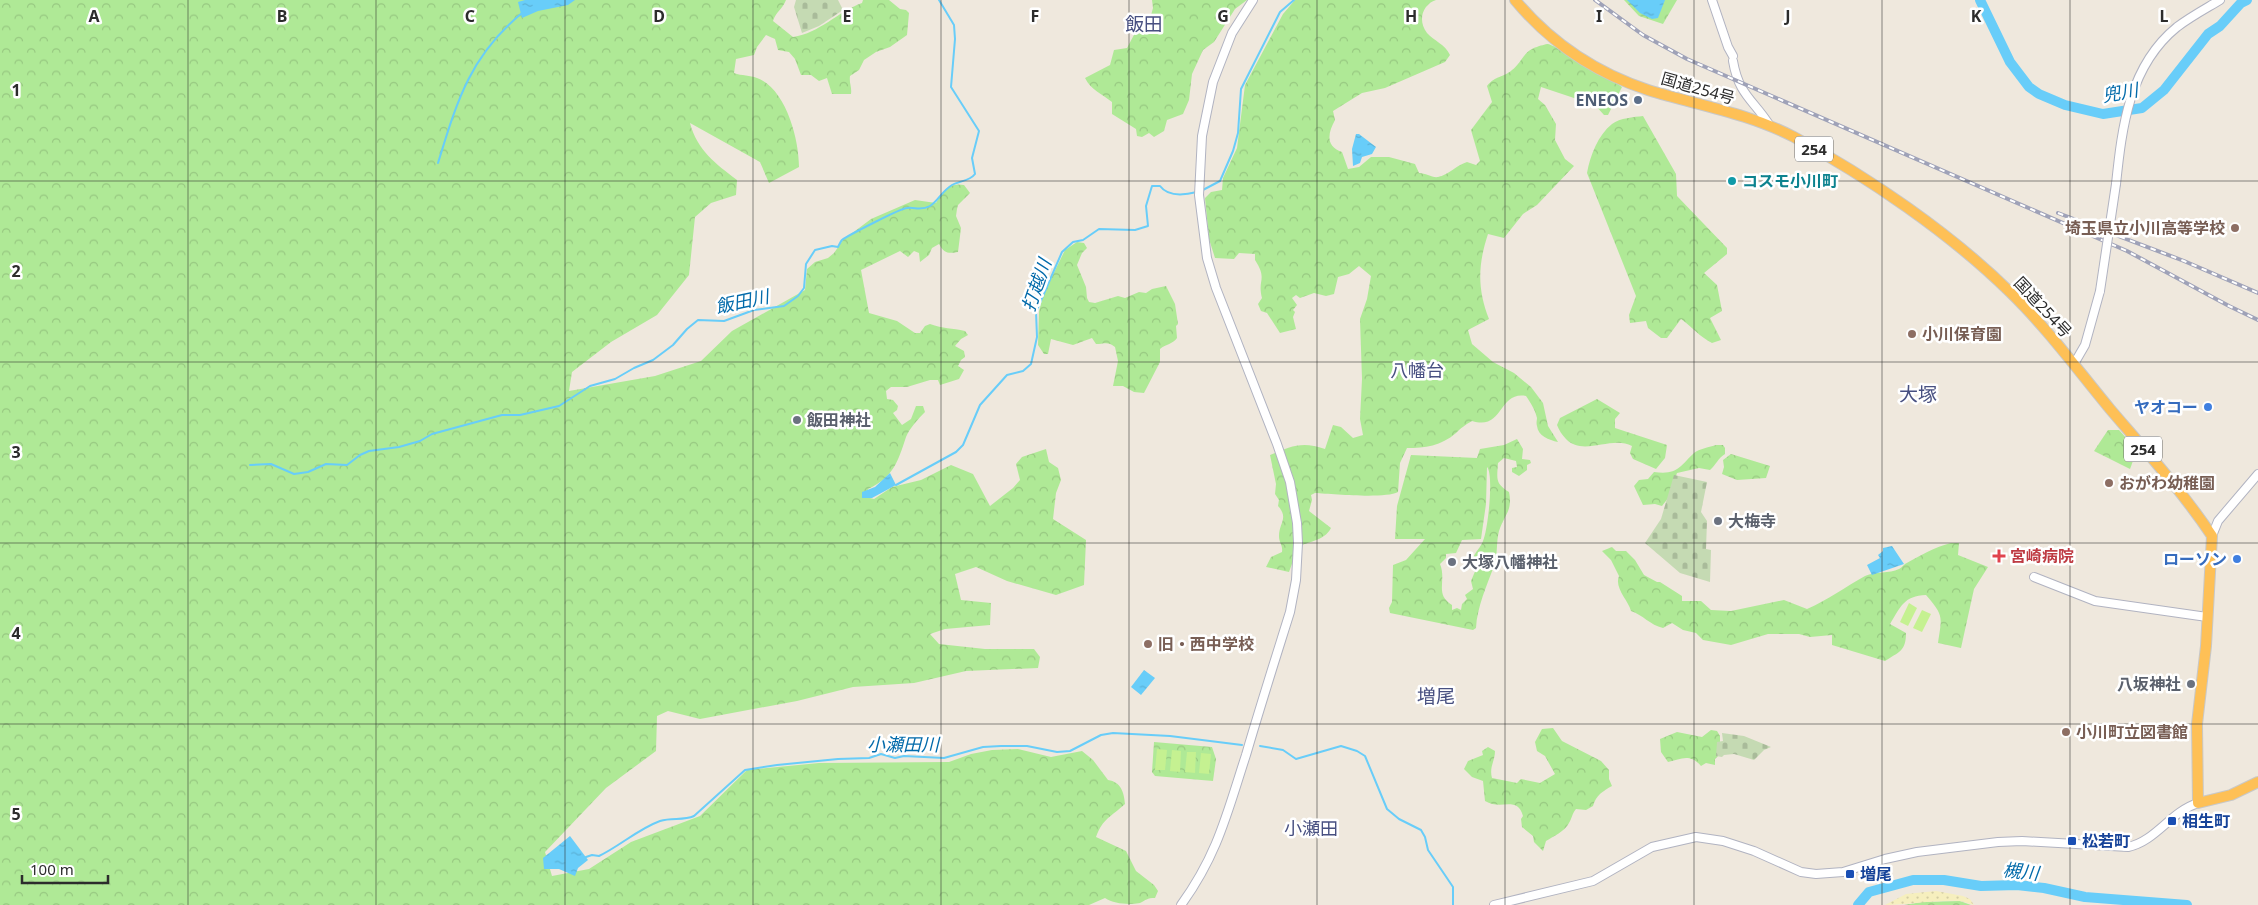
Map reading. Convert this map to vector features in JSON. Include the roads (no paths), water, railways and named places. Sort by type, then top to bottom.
[{"type":"highway","name":"国道254号","points":[[1515,0],[1557,42],[1602,70],[1646,89],[1732,113],[1770,126],[1793,137],[1842,166],[1945,235],[2011,293],[2074,364],[2212,536]]},
{"type":"highway","points":[[2212,536],[2204,673],[2197,724],[2198,803],[2226,797],[2258,782]]},
{"type":"street","points":[[1181,905],[1204,870],[1228,814],[1290,612],[1296,580],[1297,523],[1290,482],[1278,444],[1211,273],[1207,258],[1199,195],[1202,136],[1213,82],[1232,33],[1253,0]]},
{"type":"street","points":[[1712,0],[1733,59],[1736,76],[1745,96],[1770,126]]},
{"type":"street","points":[[2074,364],[2085,345],[2100,291],[2124,118],[2134,86],[2150,58],[2167,37],[2188,19],[2220,0]]},
{"type":"street","points":[[2212,536],[2218,521],[2258,474]]},
{"type":"street","points":[[2034,577],[2095,600],[2207,617]]},
{"type":"street","points":[[1494,905],[1598,879],[1652,847],[1684,839],[1714,838],[1754,851],[1802,872],[1829,874],[1854,870],[1899,855],[1998,842],[2022,841],[2128,847],[2144,841],[2183,808],[2198,803]]},
{"type":"water","points":[[525,0],[575,0],[568,5],[538,11],[522,18],[518,2]]},
{"type":"water","points":[[1627,0],[1665,0],[1658,18],[1652,19],[1640,13]]},
{"type":"water","points":[[1356,134],[1359,134],[1376,147],[1372,154],[1362,157],[1360,163],[1353,166],[1352,149]]},
{"type":"water","points":[[890,473],[896,485],[872,498],[862,498],[862,492],[875,487]]},
{"type":"water","points":[[1892,546],[1904,564],[1872,575],[1867,565],[1880,558],[1878,555],[1883,551],[1883,548]]},
{"type":"water","points":[[1144,670],[1155,678],[1141,695],[1131,687]]},
{"type":"water","points":[[570,836],[588,860],[578,868],[575,876],[559,869],[544,869],[543,858]]},
{"type":"waterway","name":"飯田川","points":[[250,465],[271,464],[294,474],[308,472],[326,464],[347,465],[369,451],[399,447],[420,441],[432,434],[502,415],[520,415],[559,406],[590,386],[615,379],[653,360],[673,345],[698,320],[724,321],[754,310],[784,306],[798,296],[804,288],[806,264],[815,250],[832,246],[838,247],[846,237],[903,209],[930,206],[949,187],[975,174],[972,158],[979,131],[951,87],[955,39],[954,25],[939,0]]},
{"type":"waterway","name":"打越川","points":[[1201,191],[1220,181],[1233,151],[1238,133],[1241,89],[1280,12],[1294,0]]},
{"type":"waterway","name":"兜川","points":[[1980,0],[2010,62],[2029,87],[2039,94],[2065,105],[2103,114],[2142,108],[2164,90],[2208,34],[2220,26],[2241,3],[2247,0]]},
{"type":"waterway","points":[[438,163],[459,100],[478,63],[504,29],[522,13]]},
{"type":"waterway","name":"打越川","points":[[896,485],[956,452],[963,445],[980,405],[1007,375],[1023,371],[1031,364],[1037,337],[1036,312],[1062,252],[1073,242],[1083,240],[1099,229],[1135,230],[1148,226],[1146,206],[1152,186],[1160,186],[1163,190],[1172,194],[1197,192]]},
{"type":"waterway","name":"小瀬田川","points":[[586,857],[592,855],[599,856],[644,828],[660,821],[694,816],[745,770],[838,759],[869,758],[881,754],[895,758],[904,756],[944,758],[983,747],[1027,746],[1057,752],[1070,751],[1101,735],[1113,733],[1170,736],[1242,745]]},
{"type":"waterway","name":"小瀬田川","points":[[1260,746],[1283,750],[1296,759],[1341,746],[1357,751],[1365,756],[1387,809],[1399,819],[1421,830],[1428,850],[1453,887],[1453,905]]},
{"type":"waterway","name":"槻川","points":[[1858,905],[1869,892],[1913,880],[1944,880],[1981,886],[2017,885],[2044,888],[2085,897],[2187,905]]},
{"type":"railway","points":[[1595,0],[1643,35],[1687,59],[2127,251],[2258,320]]},
{"type":"railway","points":[[2058,213],[2184,261],[2258,293]]},
{"type":"place","name":"ENEOS","points":[[1638,100]]},
{"type":"place","name":"コスモ小川町","points":[[1732,181]]},
{"type":"place","name":"埼玉県立小川高等学校","points":[[2235,228]]},
{"type":"place","name":"小川保育園","points":[[1912,334]]},
{"type":"place","name":"ヤオコー","points":[[2208,407]]},
{"type":"place","name":"飯田神社","points":[[797,420]]},
{"type":"place","name":"おがわ幼稚園","points":[[2109,483]]},
{"type":"place","name":"大梅寺","points":[[1718,521]]},
{"type":"place","name":"宮崎病院","points":[[1999,556]]},
{"type":"place","name":"ローソン","points":[[2237,559]]},
{"type":"place","name":"大塚八幡神社","points":[[1452,562]]},
{"type":"place","name":"旧・西中学校","points":[[1148,644]]},
{"type":"place","name":"八坂神社","points":[[2191,684]]},
{"type":"place","name":"小川町立図書館","points":[[2066,732]]},
{"type":"place","name":"相生町","points":[[2172,821]]},
{"type":"place","name":"松若町","points":[[2072,841]]},
{"type":"place","name":"増尾","points":[[1850,874]]},
{"type":"district","name":"飯田","points":[[1144,24]]},
{"type":"district","name":"八幡台","points":[[1417,370]]},
{"type":"district","name":"大塚","points":[[1918,394]]},
{"type":"district","name":"増尾","points":[[1436,696]]},
{"type":"district","name":"小瀬田","points":[[1311,828]]}]
